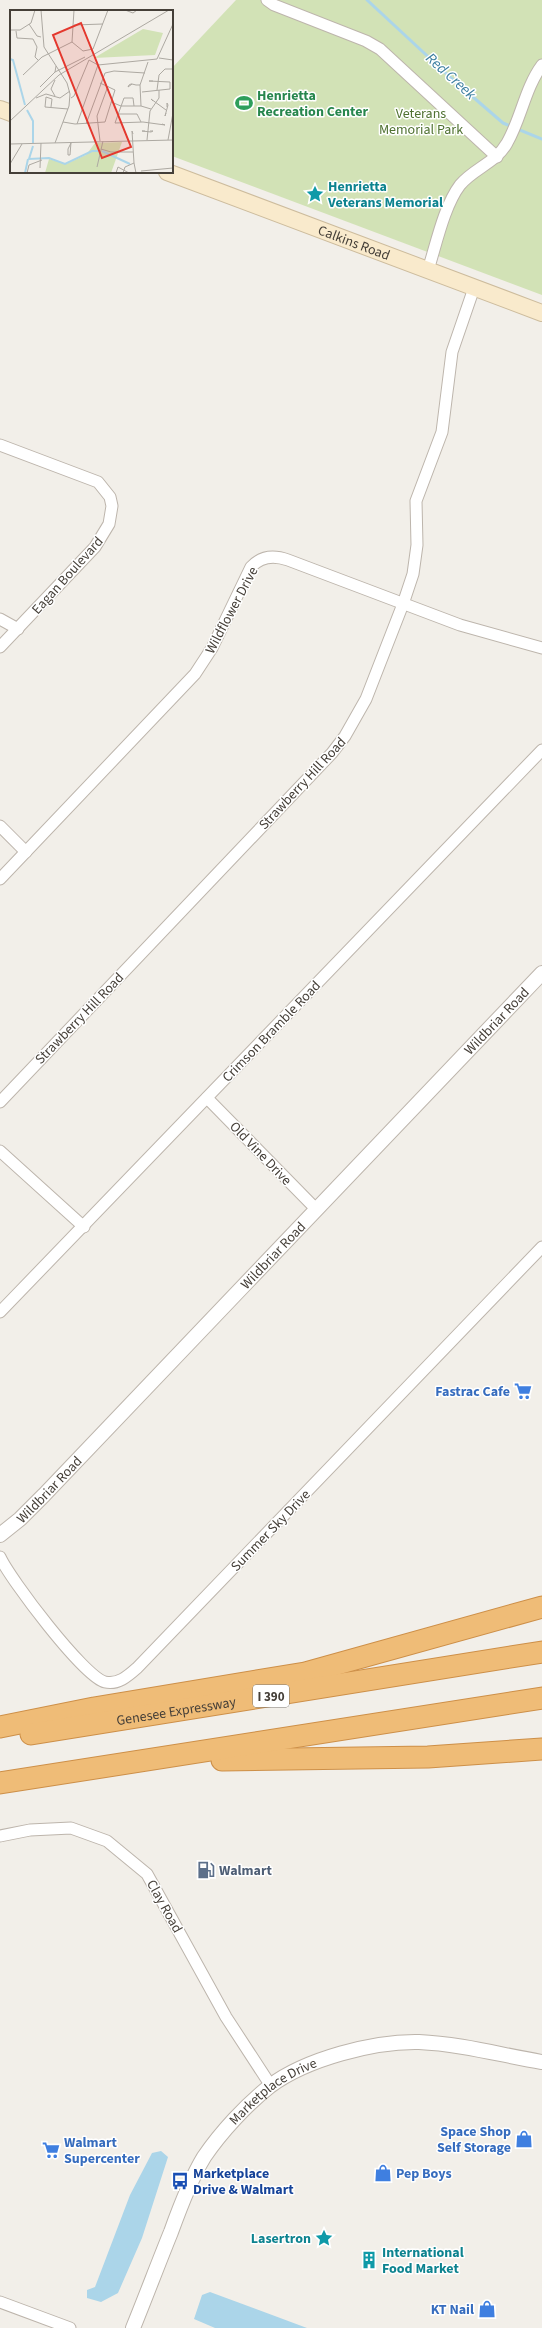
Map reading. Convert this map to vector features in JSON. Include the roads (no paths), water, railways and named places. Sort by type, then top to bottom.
[{"type":"highway","points":[[0,1727],[94,1708],[305,1673],[542,1607]]},
{"type":"highway","name":"Genesee Expressway","points":[[0,1738],[542,1652]]},
{"type":"highway","points":[[0,1782],[542,1698]]},
{"type":"highway","points":[[149,1760],[428,1757],[542,1749]]},
{"type":"main road","points":[[0,109],[10,113]]},
{"type":"main road","name":"Calkins Road","points":[[170,173],[542,313]]},
{"type":"street","points":[[267,0],[274,5],[366,41],[380,49],[497,157]]},
{"type":"street","points":[[428,270],[450,203],[460,185],[497,157],[507,143],[532,83],[542,66]]},
{"type":"street","name":"Strawberry Hill Road","points":[[0,1102],[332,753],[345,736],[366,699],[413,574],[417,545],[416,501],[442,432],[452,352],[474,288]]},
{"type":"street","name":"Eagan Boulevard","points":[[0,445],[98,482],[110,497],[112,506],[109,524],[95,547],[0,647]]},
{"type":"street","name":"Wildflower Drive","points":[[0,879],[195,674],[212,648],[252,567],[259,560],[280,557],[460,625],[542,648]]},
{"type":"street","points":[[0,619],[18,629]]},
{"type":"street","name":"Crimson Bramble Road","points":[[0,1312],[84,1227],[542,750]]},
{"type":"street","points":[[0,826],[26,852]]},
{"type":"street","name":"Wildbriar Road","points":[[0,1535],[20,1519],[44,1495],[542,973]]},
{"type":"street","name":"Old Vine Drive","points":[[207,1098],[316,1209]]},
{"type":"street","points":[[0,1151],[84,1227]]},
{"type":"street","name":"Summer Sky Drive","points":[[0,1557],[15,1582],[36,1610],[92,1675],[106,1683],[124,1679],[137,1668],[542,1247]]},
{"type":"street","name":"Clay Road","points":[[0,1836],[30,1830],[71,1828],[107,1841],[147,1874],[226,2017],[271,2086]]},
{"type":"street","name":"Marketplace Drive","points":[[133,2328],[180,2209],[204,2158],[235,2120],[271,2086],[301,2069],[327,2058],[366,2047],[418,2042],[459,2046],[542,2062]]},
{"type":"street","points":[[0,2302],[70,2328]]},
{"type":"water","points":[[161,2151],[168,2157],[142,2238],[118,2293],[101,2302],[87,2298],[87,2290],[95,2287],[130,2195],[152,2153]]},
{"type":"water","points":[[210,2292],[307,2328],[215,2328],[194,2319],[202,2295]]},
{"type":"waterway","name":"Red Creek","points":[[367,0],[451,78],[503,123],[542,139]]},
{"type":"place","name":"Henrietta Recreation Center","points":[[244,103]]},
{"type":"place","name":"Henrietta Veterans Memorial","points":[[315,194]]},
{"type":"place","name":"Fastrac Cafe","points":[[523,1391]]},
{"type":"place","name":"Walmart","points":[[206,1870]]},
{"type":"place","name":"Space Shop Self Storage","points":[[524,2139]]},
{"type":"place","name":"Walmart Supercenter","points":[[51,2150]]},
{"type":"place","name":"Pep Boys","points":[[383,2173]]},
{"type":"place","name":"Marketplace Drive & Walmart","points":[[180,2181]]},
{"type":"place","name":"Lasertron","points":[[324,2238]]},
{"type":"place","name":"International Food Market","points":[[369,2260]]},
{"type":"place","name":"KT Nail","points":[[487,2309]]},
{"type":"park label","name":"Veterans Memorial Park","points":[[421,122]]}]
